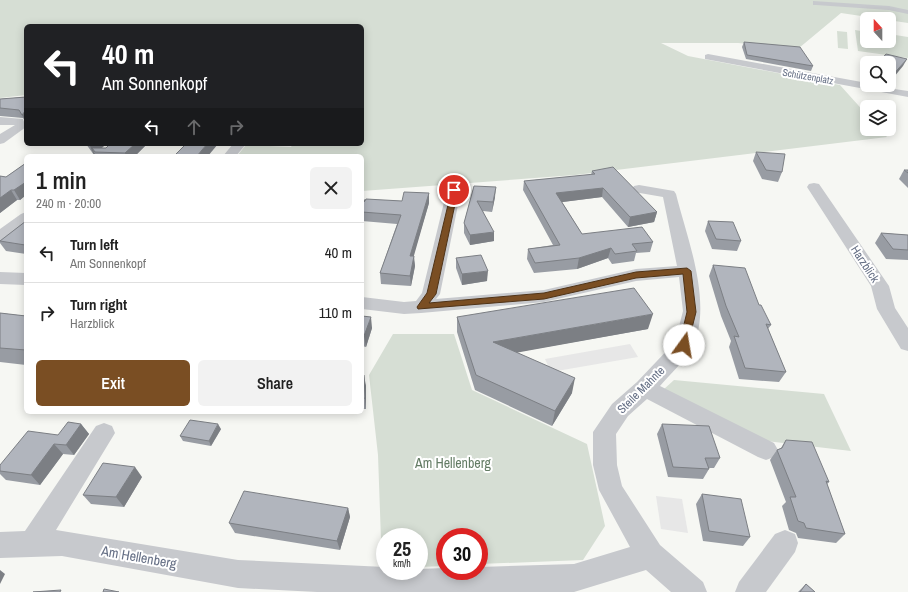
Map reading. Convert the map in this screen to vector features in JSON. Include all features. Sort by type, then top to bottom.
[{"type":"street","points":[[816,3],[889,8],[908,12]]},
{"type":"street","name":"Schützenplatz","points":[[708,57],[908,94]]},
{"type":"street","points":[[0,121],[19,121],[21,126],[0,140]]},
{"type":"street","points":[[231,154],[238,146]]},
{"type":"street","name":"Harzblick","points":[[814,187],[880,286],[886,309],[908,344]]},
{"type":"street","name":"Steile Mahnte","points":[[639,189],[669,194],[687,271],[692,312],[684,345],[646,388],[620,410],[604,432],[605,465],[611,490],[650,555],[693,592]]},
{"type":"street","points":[[421,307],[431,294],[454,190]]},
{"type":"street","points":[[0,237],[24,218]]},
{"type":"street","points":[[364,304],[404,308],[544,296],[636,275],[687,271]]},
{"type":"street","points":[[0,278],[24,279]]},
{"type":"street","points":[[646,388],[766,450]]},
{"type":"street","points":[[32,544],[104,433]]},
{"type":"street","name":"Am Hellenberg","points":[[0,545],[62,543],[238,574],[418,583],[574,578],[650,555]]},
{"type":"street","points":[[749,592],[785,544]]},
{"type":"shaded area","points":[[630,344],[638,357],[551,372],[545,359]]},
{"type":"shaded area","points":[[656,496],[682,499],[688,533],[661,529]]},
{"type":"green space","points":[[0,0],[908,0],[908,23],[896,21],[896,12],[860,12],[860,16],[841,13],[799,48],[738,43],[661,43],[688,56],[840,85],[860,107],[860,136],[887,137],[575,175],[364,191],[364,154],[239,154],[245,146],[364,146],[364,24],[24,24],[24,95],[0,98]]},
{"type":"green space","points":[[855,30],[860,31],[860,48],[896,48],[896,35],[908,37],[908,58],[858,51]]},
{"type":"green space","points":[[837,31],[847,32],[848,49],[838,48]]},
{"type":"green space","name":"Am Hellenberg","points":[[393,334],[454,334],[472,390],[587,444],[605,526],[583,560],[488,564],[488,528],[436,528],[436,566],[428,567],[428,528],[381,528],[378,455],[369,375]]},
{"type":"green space","points":[[674,380],[824,394],[851,451],[758,440],[663,390]]},
{"type":"building","points":[[744,42],[800,47],[813,66],[747,55]]},
{"type":"building","points":[[886,54],[894,56],[884,56]]},
{"type":"building","points":[[896,56],[907,59],[896,71]]},
{"type":"building","points":[[24,97],[24,112],[22,115],[19,110],[0,108],[0,99]]},
{"type":"building","points":[[108,146],[133,146],[125,153],[95,152],[92,148],[106,148]]},
{"type":"building","points":[[184,146],[205,146],[199,154],[176,154]]},
{"type":"building","points":[[756,152],[785,154],[782,172],[766,170]]},
{"type":"building","points":[[24,164],[24,183],[0,198],[0,176],[6,177]]},
{"type":"building","points":[[613,167],[657,212],[630,217],[603,188],[556,193],[582,234],[642,227],[653,242],[632,244],[637,251],[615,254],[611,248],[579,258],[535,263],[528,249],[560,245],[524,181],[595,174],[592,171]]},
{"type":"building","points":[[474,186],[496,187],[493,202],[477,201],[494,232],[470,235],[464,223]]},
{"type":"building","points":[[404,192],[429,193],[410,256],[414,256],[410,276],[380,273],[401,215],[364,212],[364,202],[366,199],[402,201]]},
{"type":"building","points":[[708,221],[733,222],[741,241],[716,239]]},
{"type":"building","points":[[24,223],[24,245],[0,241]]},
{"type":"building","points":[[881,233],[908,235],[908,250],[893,249]]},
{"type":"building","points":[[481,255],[488,271],[462,274],[456,258]]},
{"type":"building","points":[[713,265],[745,268],[759,305],[761,305],[771,325],[766,324],[786,372],[745,368],[734,336],[739,337],[726,306]]},
{"type":"building","points":[[634,288],[653,314],[493,342],[575,378],[555,411],[476,375],[457,317]]},
{"type":"building","points":[[0,313],[24,316],[24,350],[0,348]]},
{"type":"building","points":[[364,316],[371,317],[364,336]]},
{"type":"building","points":[[364,375],[365,398],[364,398]]},
{"type":"building","points":[[190,420],[218,424],[209,441],[180,436]]},
{"type":"building","points":[[68,422],[81,424],[66,445],[54,444],[31,475],[0,471],[0,465],[28,431],[58,435]]},
{"type":"building","points":[[662,424],[709,426],[720,458],[705,458],[709,469],[673,467]]},
{"type":"building","points":[[786,440],[812,442],[829,482],[826,481],[845,534],[806,528],[804,523],[798,521],[790,497],[796,497],[777,450],[782,448]]},
{"type":"building","points":[[103,463],[135,467],[116,497],[83,495]]},
{"type":"building","points":[[244,491],[348,508],[337,541],[229,523]]},
{"type":"building","points":[[702,494],[741,499],[750,537],[709,531]]},
{"type":"building","points":[[806,584],[815,592],[800,592]]},
{"type":"building","points":[[104,589],[119,592],[103,592]]},
{"type":"building","points":[[61,590],[60,592],[33,592]]},
{"type":"route","points":[[454,190],[431,294],[421,307],[544,296],[636,275],[687,271],[692,312],[684,345]]}]
